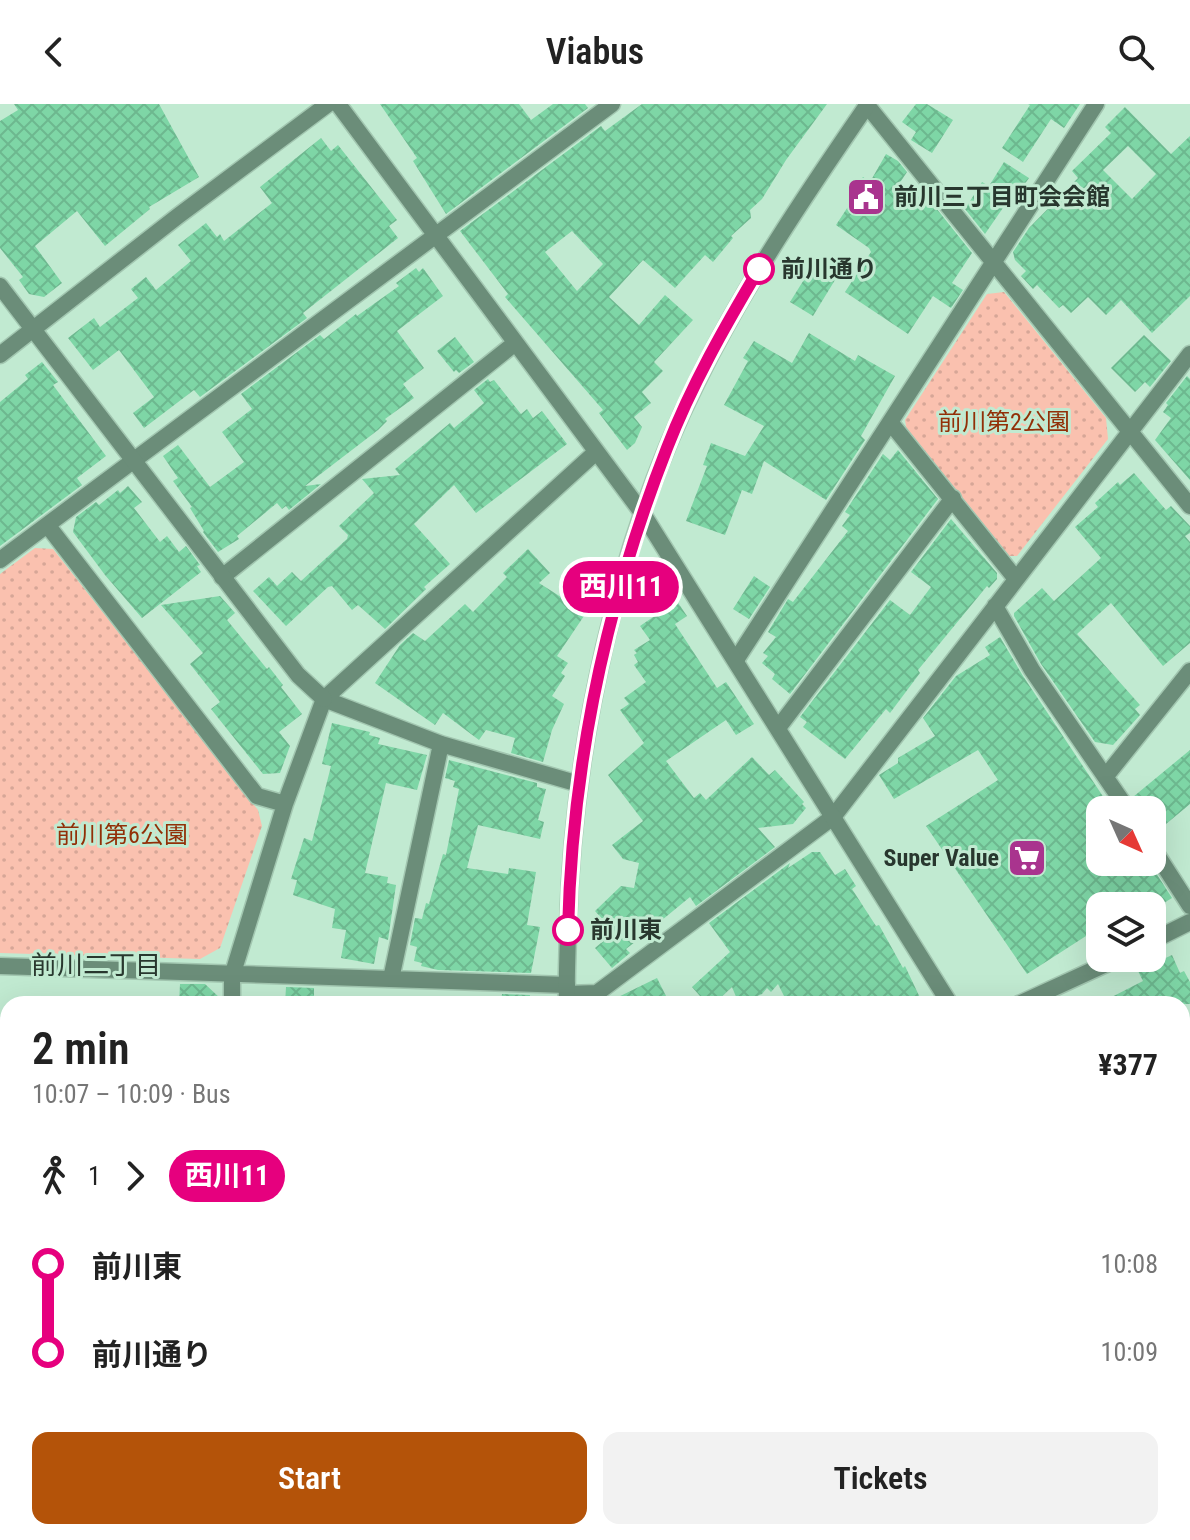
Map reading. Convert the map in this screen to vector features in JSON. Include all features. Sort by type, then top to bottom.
[{"type":"street","points":[[0,355],[328,104]]},
{"type":"street","points":[[338,104],[643,514],[945,996]]},
{"type":"street","points":[[0,560],[612,104]]},
{"type":"street","points":[[567,994],[572,845],[579,784],[595,690],[643,514],[667,446],[732,316],[783,229],[867,104],[1190,506]]},
{"type":"street","points":[[736,660],[1096,104]]},
{"type":"street","points":[[0,286],[298,675],[324,699],[441,744],[579,784]]},
{"type":"street","points":[[222,577],[514,344]]},
{"type":"street","points":[[0,966],[391,979],[567,994],[597,993],[833,817],[1190,354]]},
{"type":"street","points":[[890,422],[1016,579]]},
{"type":"street","points":[[232,996],[232,976],[285,804],[324,699],[596,452]]},
{"type":"street","points":[[778,728],[953,498]]},
{"type":"street","points":[[48,526],[257,796],[285,804]]},
{"type":"street","points":[[995,606],[1032,670],[1119,796]]},
{"type":"street","points":[[1106,776],[1190,671]]},
{"type":"street","points":[[391,979],[441,744]]},
{"type":"street","points":[[1166,869],[1190,906]]},
{"type":"street","points":[[1166,934],[1190,922]]},
{"type":"street","points":[[1036,996],[1089,972]]},
{"type":"green space","name":"前川第2公園","points":[[1004,292],[1106,418],[1108,439],[1017,556],[1006,556],[907,432],[905,420],[987,294]]},
{"type":"green space","name":"前川第6公園","points":[[35,548],[53,549],[258,810],[262,826],[220,948],[200,959],[0,953],[0,574]]},
{"type":"building","points":[[14,104],[159,104],[199,177],[149,207],[105,246],[77,211],[35,246],[62,283],[44,297],[29,294],[19,280],[23,277],[0,248],[0,121],[18,110]]},
{"type":"building","points":[[380,104],[519,104],[531,120],[553,104],[585,104],[588,108],[446,214],[413,161],[417,158]]},
{"type":"building","points":[[642,104],[827,104],[762,199],[750,210],[751,218],[731,236],[733,238],[713,262],[705,255],[675,288],[643,260],[609,297],[639,325],[665,295],[693,320],[654,362],[663,371],[642,392],[651,403],[634,417],[642,427],[635,443],[627,450],[599,413],[603,410],[505,297],[508,294],[460,231],[601,126],[605,131]],"holes":[[[572,231],[603,264],[577,291],[545,252]]]},
{"type":"building","points":[[916,104],[927,104],[953,120],[932,153],[911,140],[916,132],[902,122]]},
{"type":"building","points":[[1028,104],[1080,104],[1064,128],[1051,119],[1023,162],[1002,148]]},
{"type":"building","points":[[1125,107],[1171,154],[1190,136],[1190,296],[1152,333],[1121,300],[1106,315],[1088,297],[1071,313],[1063,305],[1059,308],[1037,285],[1033,289],[1021,276],[1026,271],[1015,260],[1013,252],[1029,228],[1078,178],[1072,171],[1111,133],[1105,127]],"holes":[[[1128,146],[1156,174],[1132,199],[1103,170]]]},
{"type":"building","points":[[321,138],[331,151],[338,145],[397,220],[389,226],[398,238],[303,313],[307,318],[200,397],[194,390],[144,428],[133,413],[154,397],[119,350],[93,370],[68,338],[94,318],[100,327],[138,298],[131,289],[146,277],[156,290],[191,261],[178,245],[206,223],[224,241],[272,203],[260,187]]},
{"type":"building","points":[[886,154],[898,161],[907,172],[899,184],[936,208],[972,253],[952,283],[963,290],[951,308],[933,296],[908,334],[845,292],[871,252],[836,225],[853,199],[849,196],[863,177],[870,182]]},
{"type":"building","points":[[1004,162],[1029,178],[1008,208],[1007,202],[985,234],[965,209],[982,182],[989,186]]},
{"type":"building","points":[[817,267],[835,280],[813,316],[790,302],[805,278],[808,281]]},
{"type":"building","points":[[416,268],[419,272],[423,268],[443,296],[397,331],[424,368],[403,384],[414,398],[305,486],[321,484],[289,510],[286,506],[282,509],[277,503],[237,536],[239,539],[218,552],[173,481],[178,478],[163,456],[178,445],[210,487],[244,462],[222,432],[252,409],[241,394],[320,335],[324,339],[399,286],[396,283]]},
{"type":"building","points":[[809,333],[855,361],[858,355],[895,376],[861,436],[865,440],[826,500],[764,461],[752,494],[742,490],[725,535],[686,521],[707,466],[703,465],[711,443],[745,456],[764,426],[724,405],[748,361],[743,358],[754,341],[792,363]]},
{"type":"building","points":[[1144,335],[1171,361],[1150,387],[1145,382],[1135,392],[1111,368]]},
{"type":"building","points":[[455,337],[474,362],[459,373],[454,372],[437,351]]},
{"type":"building","points":[[42,362],[58,382],[53,385],[106,456],[77,478],[82,485],[0,546],[0,402],[28,379],[25,375]]},
{"type":"building","points":[[1187,376],[1190,379],[1190,480],[1155,440],[1171,418],[1163,412],[1168,405],[1166,403]]},
{"type":"building","points":[[488,379],[490,382],[494,380],[521,414],[527,409],[533,418],[542,411],[567,444],[476,513],[454,485],[414,524],[450,564],[385,629],[358,605],[352,610],[332,586],[286,626],[253,591],[269,577],[277,586],[292,572],[301,581],[347,539],[348,535],[339,526],[374,493],[362,479],[400,475],[395,469],[450,423],[454,428],[484,403],[474,390]]},
{"type":"building","points":[[898,450],[938,499],[790,694],[772,679],[775,674],[762,663],[768,656],[763,653],[776,637],[768,632],[788,599],[793,602],[848,531],[842,526],[850,515],[845,512],[883,454],[890,460]]},
{"type":"building","points":[[1134,473],[1166,510],[1171,506],[1190,526],[1190,533],[1185,536],[1190,542],[1190,643],[1163,666],[1111,603],[1077,634],[1140,705],[1135,709],[1140,715],[1113,745],[1095,742],[1041,664],[1014,613],[1042,588],[1054,601],[1101,558],[1075,527],[1098,507],[1095,503],[1118,482],[1120,485]]},
{"type":"building","points":[[128,486],[142,502],[134,508],[160,542],[167,536],[179,552],[186,546],[200,565],[197,566],[201,572],[142,618],[73,532],[76,517],[96,502],[99,505]]},
{"type":"building","points":[[951,519],[997,573],[997,579],[989,588],[987,586],[918,670],[920,673],[890,713],[886,709],[845,759],[803,727],[807,722],[800,717],[890,600],[910,615],[931,587],[911,572]]},
{"type":"building","points":[[528,549],[550,573],[539,583],[586,613],[557,656],[568,663],[561,673],[565,676],[552,696],[564,704],[552,730],[543,762],[511,753],[515,738],[486,730],[479,740],[443,713],[435,725],[375,683],[400,645],[413,633],[425,641],[465,604],[473,612],[507,577],[503,573]]},
{"type":"building","points":[[754,576],[770,587],[749,619],[733,609]]},
{"type":"building","points":[[668,588],[687,616],[675,624],[717,688],[726,682],[754,724],[736,735],[726,720],[666,761],[694,798],[700,793],[706,800],[752,757],[769,775],[775,770],[806,808],[793,824],[758,828],[775,847],[696,906],[690,897],[645,934],[630,918],[640,938],[626,949],[630,953],[612,968],[595,948],[608,937],[597,925],[603,920],[595,911],[621,886],[634,888],[639,863],[623,859],[612,845],[643,821],[608,775],[644,743],[620,710],[629,704],[624,698],[646,682],[634,665],[638,662],[634,650],[650,640],[640,626],[659,613],[650,600]]},
{"type":"building","points":[[220,596],[235,613],[227,620],[267,669],[269,667],[302,714],[279,732],[290,746],[280,773],[263,774],[211,709],[220,702],[190,664],[203,653],[161,605]]},
{"type":"building","points":[[1000,637],[1103,796],[1086,796],[1086,876],[1158,876],[1172,898],[1166,902],[1166,892],[1086,892],[1086,936],[1027,974],[926,826],[998,780],[978,750],[894,799],[879,775],[898,763],[898,758],[935,736],[923,718],[956,676],[990,655],[985,647]]},
{"type":"building","points":[[332,723],[370,732],[369,735],[380,738],[378,744],[427,755],[417,790],[386,783],[365,873],[388,877],[387,883],[396,885],[388,940],[379,937],[374,964],[341,958],[346,930],[332,928],[335,909],[293,895],[297,880],[291,879],[304,838],[312,841],[331,766],[322,764]]},
{"type":"building","points":[[1190,750],[1190,804],[1166,824],[1166,796],[1134,796]]},
{"type":"building","points":[[449,760],[537,783],[537,787],[546,789],[538,820],[544,822],[540,839],[478,825],[467,868],[508,874],[509,868],[536,872],[527,925],[540,927],[531,973],[438,970],[414,961],[417,947],[410,945],[415,918],[422,919],[443,854],[446,855],[459,789],[453,787],[455,781],[445,778]]},
{"type":"building","points":[[812,852],[820,852],[835,875],[845,869],[856,886],[852,889],[876,926],[879,925],[903,968],[905,966],[919,996],[784,996],[778,984],[771,992],[767,988],[757,996],[736,996],[732,987],[722,996],[700,996],[692,987],[730,952],[709,923],[790,863],[788,868]]},
{"type":"building","points":[[1172,955],[1180,973],[1184,971],[1190,982],[1190,996],[1114,996],[1143,981],[1138,972],[1166,972],[1166,958]]},
{"type":"building","points":[[657,978],[666,996],[620,996]]},
{"type":"building","points":[[180,984],[205,984],[218,996],[179,996]]},
{"type":"building","points":[[286,987],[314,988],[314,996],[285,996]]},
{"type":"building","points":[[502,994],[530,995],[530,996]]},
{"type":"bus line","name":"西川11","points":[[568,930],[579,784],[595,690],[617,600],[667,446],[696,382],[759,269]]},
{"type":"place","name":"前川三丁目町会会館","points":[[866,197]]},
{"type":"place","name":"前川通り","points":[[759,269]]},
{"type":"place","name":"Super Value","points":[[1027,858]]},
{"type":"place","name":"前川東","points":[[568,930]]},
{"type":"district","name":"前川二丁目","points":[[96,965]]}]
